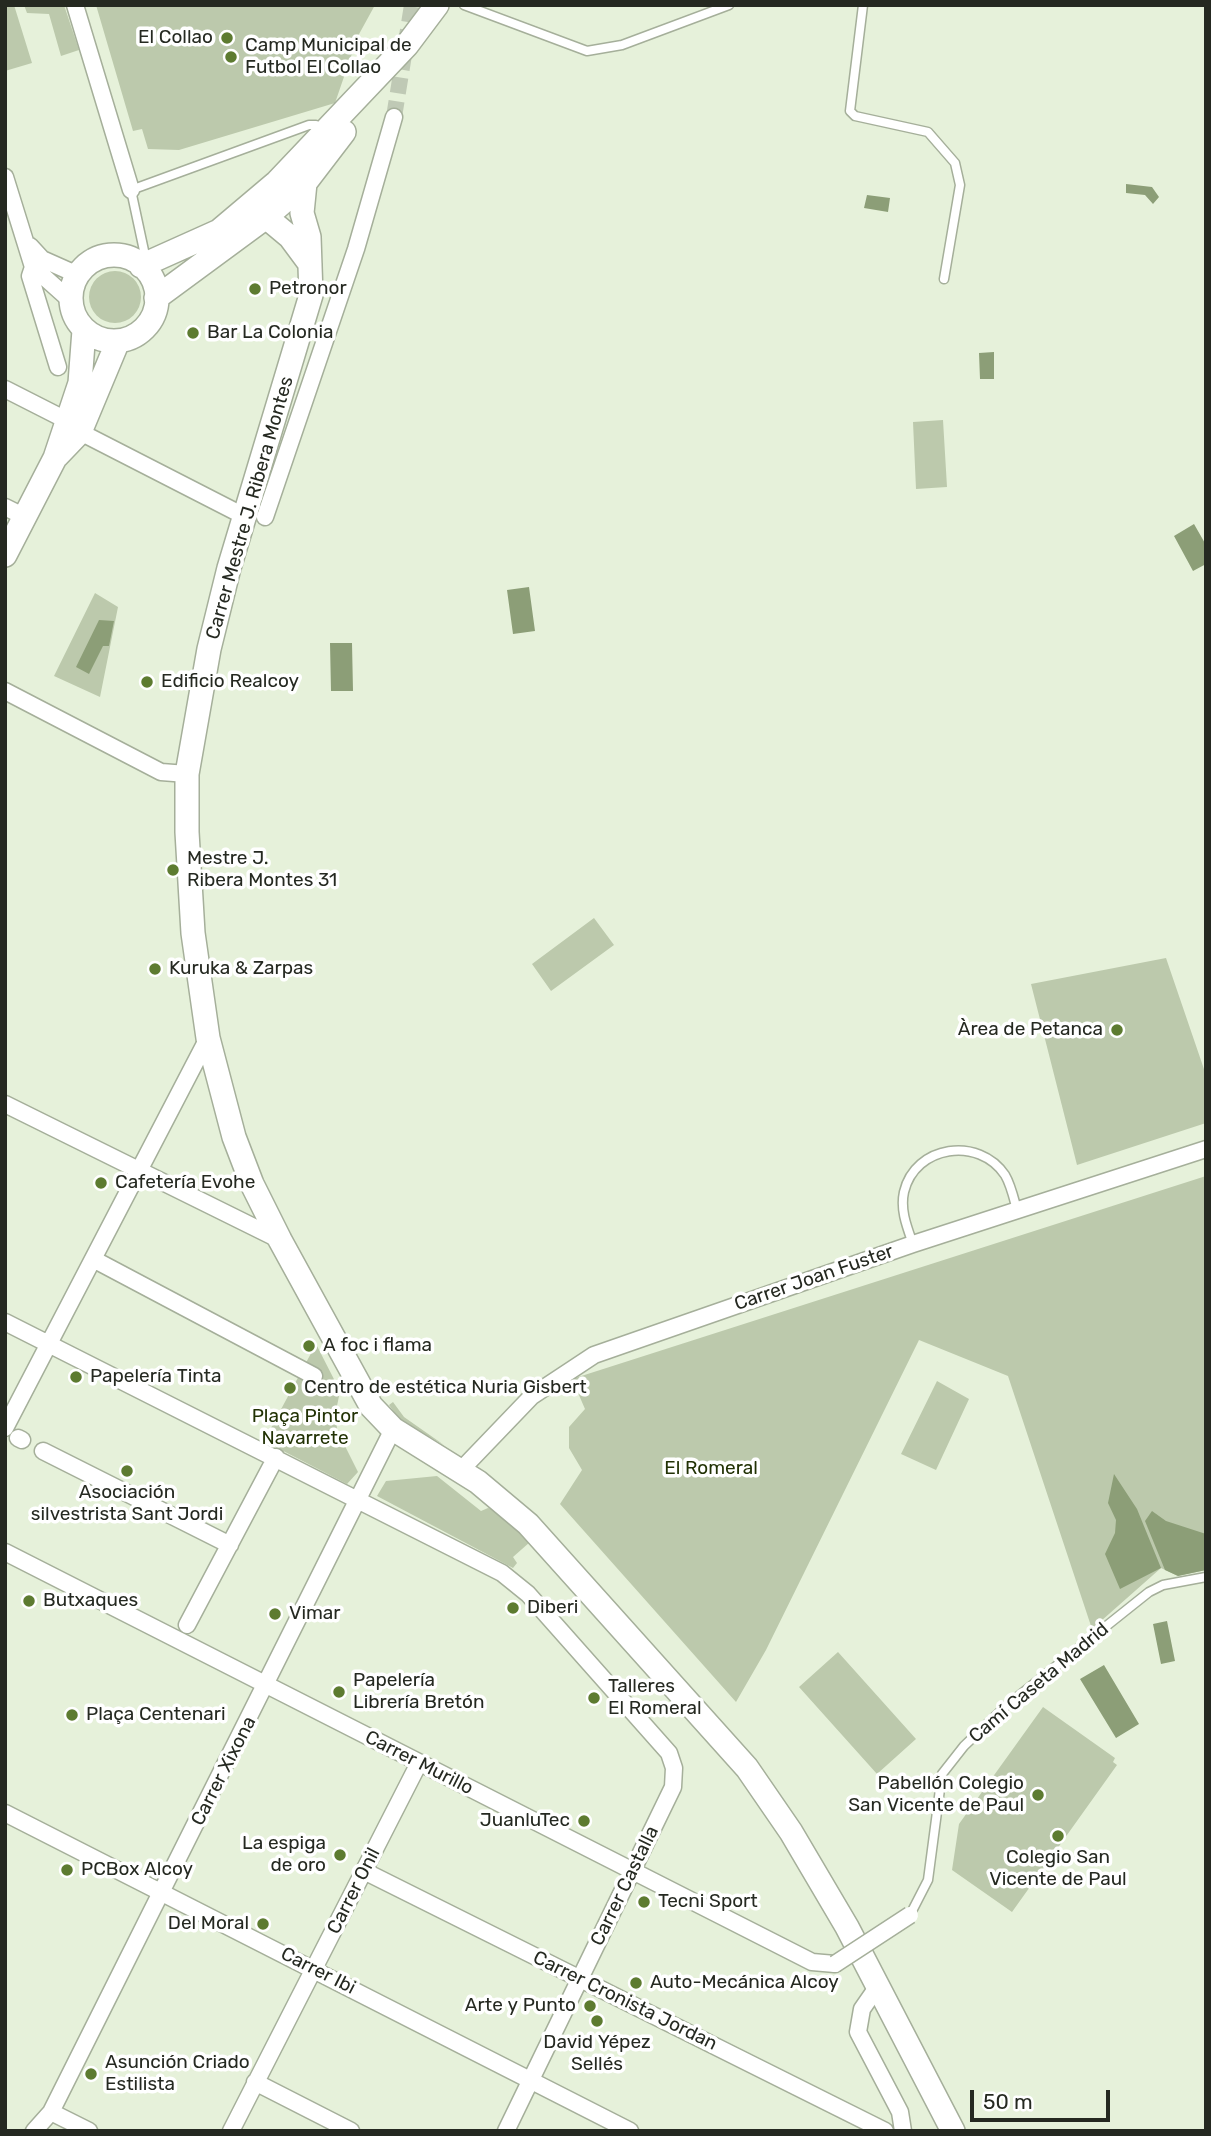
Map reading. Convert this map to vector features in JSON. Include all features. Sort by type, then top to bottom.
[{"type":"street","points":[[75,5],[131,190]]},
{"type":"street","points":[[156,298],[267,217],[305,183],[384,82],[437,5]]},
{"type":"street","points":[[144,264],[219,231],[324,135],[407,45]]},
{"type":"street","points":[[5,390],[255,516],[356,249],[394,117]]},
{"type":"street","points":[[5,177],[33,267],[71,301]]},
{"type":"street","name":"Carrer Mestre J. Ribera Montes","points":[[305,183],[302,205],[311,295],[255,516],[209,649],[187,774],[187,832],[193,933],[208,1038],[242,1162],[279,1240],[361,1391],[393,1429],[503,1501],[556,1553],[747,1768],[811,1865],[953,2131]]},
{"type":"street","points":[[267,217],[290,237],[310,264]]},
{"type":"street","points":[[25,242],[42,259],[78,275]]},
{"type":"street","points":[[107,256],[125,257],[144,264],[152,280],[156,298],[148,324],[132,337],[118,341],[100,339],[84,330],[76,319],[71,301],[78,275],[90,262],[107,256]]},
{"type":"street","points":[[33,267],[30,276],[58,367]]},
{"type":"street","points":[[73,426],[84,330]]},
{"type":"street","points":[[5,555],[15,512],[54,458],[118,341]]},
{"type":"street","points":[[5,691],[161,772],[187,774]]},
{"type":"street","points":[[5,1428],[208,1038]]},
{"type":"street","points":[[5,1104],[279,1240]]},
{"type":"street","name":"Carrer Joan Fuster","points":[[460,1471],[532,1396],[594,1355],[913,1244],[1206,1149]]},
{"type":"street","points":[[93,1259],[314,1376]]},
{"type":"street","points":[[5,1322],[359,1499]]},
{"type":"street","name":"Carrer Xixona","points":[[34,2131],[51,2112],[267,1686],[393,1429]]},
{"type":"street","points":[[43,1451],[230,1545]]},
{"type":"street","points":[[187,1625],[275,1457]]},
{"type":"street","name":"Carrer Castalla","points":[[359,1499],[502,1573],[528,1594],[669,1753],[674,1768],[673,1787],[506,2131]]},
{"type":"street","name":"Carrer Murillo","points":[[5,1552],[813,1962],[835,1964]]},
{"type":"street","name":"Carrer Onil","points":[[231,2131],[419,1763]]},
{"type":"street","name":"Carrer Ibi","points":[[5,1813],[163,1891],[630,2131]]},
{"type":"street","name":"Carrer Cronista Jordan","points":[[364,1871],[885,2131]]},
{"type":"street","name":"Camí Caseta Madrid","points":[[835,1964],[910,1914]]},
{"type":"street","points":[[877,1986],[862,2009],[858,2032],[900,2112],[902,2131]]},
{"type":"street","points":[[256,2082],[351,2131]]},
{"type":"street","points":[[51,2112],[89,2131]]},
{"type":"lane","points":[[464,5],[587,51],[622,45],[729,5]]},
{"type":"lane","points":[[863,5],[850,111],[855,116],[928,132],[958,169],[959,196],[944,279]]},
{"type":"lane","points":[[144,264],[131,190],[309,125],[316,125],[324,135]]},
{"type":"lane","points":[[913,1244],[903,1210],[904,1191],[918,1167],[941,1152],[960,1149],[978,1153],[994,1162],[1006,1176],[1017,1210]]},
{"type":"lane","name":"Camí Caseta Madrid","points":[[910,1914],[928,1880],[942,1774],[964,1746],[1006,1706],[1149,1592],[1163,1585],[1206,1577]]},
{"type":"green space","points":[[5,5],[14,5],[32,63],[5,71]]},
{"type":"green space","points":[[24,5],[64,5],[79,50],[61,56],[49,14],[27,13]]},
{"type":"green space","name":"El Collao","points":[[96,5],[375,5],[358,36],[335,103],[179,150],[148,149],[142,129],[133,131]]},
{"type":"green space","points":[[115,271],[125,273],[133,279],[139,287],[139,307],[133,315],[125,321],[115,323],[105,321],[97,315],[91,307],[89,297],[91,287],[97,279],[105,273]]},
{"type":"green space","points":[[943,420],[947,487],[916,489],[913,422]]},
{"type":"green space","points":[[95,593],[118,607],[100,697],[54,676]]},
{"type":"green space","points":[[594,918],[614,945],[551,991],[532,964]]},
{"type":"green space","name":"Àrea de Petanca","points":[[1166,958],[1206,1075],[1206,1123],[1077,1165],[1031,984]]},
{"type":"green space","name":"El Romeral","points":[[1206,1176],[1206,1570],[1178,1576],[1161,1568],[1092,1629],[1008,1376],[919,1340],[766,1650],[736,1702],[560,1504],[582,1470],[569,1448],[569,1427],[585,1409],[572,1379]]},
{"type":"green space","name":"Plaça Pintor Navarrete","points":[[316,1344],[340,1391],[336,1411],[337,1430],[358,1472],[347,1484],[264,1441]]},
{"type":"green space","points":[[937,1381],[969,1399],[936,1470],[901,1454]]},
{"type":"green space","points":[[393,1402],[404,1417],[444,1445],[400,1420],[389,1405]]},
{"type":"green space","name":"Plaça Pintor Navarrete","points":[[437,1476],[481,1511],[488,1508],[499,1511],[530,1542],[513,1557],[517,1563],[513,1568],[377,1496],[386,1481]]},
{"type":"green space","points":[[838,1652],[916,1739],[877,1774],[799,1687]]},
{"type":"green space","name":"Pabellón Colegio San Vicente de Paul","points":[[1043,1707],[1115,1758],[1113,1762],[1117,1765],[1012,1912],[952,1870],[959,1824]]},
{"type":"shaded area","points":[[1126,184],[1152,187],[1159,197],[1153,204],[1145,195],[1126,193]]},
{"type":"shaded area","points":[[867,195],[890,198],[888,212],[864,208]]},
{"type":"shaded area","points":[[994,352],[994,379],[980,379],[979,353]]},
{"type":"shaded area","points":[[1194,524],[1206,545],[1206,564],[1193,571],[1174,536]]},
{"type":"shaded area","points":[[529,587],[535,631],[513,634],[507,590]]},
{"type":"shaded area","points":[[99,620],[114,621],[109,646],[103,646],[89,674],[76,667]]},
{"type":"shaded area","points":[[330,643],[352,643],[353,691],[331,691]]},
{"type":"shaded area","points":[[1114,1474],[1137,1509],[1161,1568],[1120,1589],[1105,1554],[1115,1533],[1116,1520],[1108,1503]]},
{"type":"shaded area","points":[[1152,1511],[1166,1521],[1206,1534],[1206,1570],[1178,1576],[1165,1570],[1145,1521]]},
{"type":"shaded area","points":[[1167,1621],[1175,1661],[1161,1664],[1153,1624]]},
{"type":"shaded area","points":[[1104,1665],[1139,1724],[1116,1738],[1080,1679]]},
{"type":"tunnel","points":[[394,117],[412,5]]},
{"type":"place","name":"El Collao","points":[[227,38]]},
{"type":"place","name":"Camp Municipal de Futbol El Collao","points":[[231,57]]},
{"type":"place","name":"Petronor","points":[[255,289]]},
{"type":"place","name":"Bar La Colonia","points":[[193,333]]},
{"type":"place","name":"Edificio Realcoy","points":[[147,682]]},
{"type":"place","name":"Mestre J. Ribera Montes 31","points":[[173,870]]},
{"type":"place","name":"Kuruka & Zarpas","points":[[155,969]]},
{"type":"place","name":"Àrea de Petanca","points":[[1117,1030]]},
{"type":"place","name":"Cafetería Evohe","points":[[101,1183]]},
{"type":"place","name":"A foc i flama","points":[[309,1346]]},
{"type":"place","name":"Papelería Tinta","points":[[76,1377]]},
{"type":"place","name":"Centro de estética Nuria Gisbert","points":[[290,1388]]},
{"type":"place","name":"Asociación silvestrista Sant Jordi","points":[[127,1471]]},
{"type":"place","name":"Butxaques","points":[[29,1601]]},
{"type":"place","name":"Diberi","points":[[513,1608]]},
{"type":"place","name":"Vimar","points":[[275,1614]]},
{"type":"place","name":"Papelería Librería Bretón","points":[[339,1692]]},
{"type":"place","name":"Talleres El Romeral","points":[[594,1698]]},
{"type":"place","name":"Plaça Centenari","points":[[72,1715]]},
{"type":"place","name":"Pabellón Colegio San Vicente de Paul","points":[[1038,1795]]},
{"type":"place","name":"JuanluTec","points":[[584,1821]]},
{"type":"place","name":"Colegio San Vicente de Paul","points":[[1058,1836]]},
{"type":"place","name":"La espiga de oro","points":[[340,1855]]},
{"type":"place","name":"PCBox Alcoy","points":[[67,1870]]},
{"type":"place","name":"Tecni Sport","points":[[644,1902]]},
{"type":"place","name":"Del Moral","points":[[263,1924]]},
{"type":"place","name":"Auto-Mecánica Alcoy","points":[[636,1983]]},
{"type":"place","name":"Arte y Punto","points":[[590,2006]]},
{"type":"place","name":"David Yépez Sellés","points":[[597,2021]]},
{"type":"place","name":"Asunción Criado Estilista","points":[[91,2074]]}]
